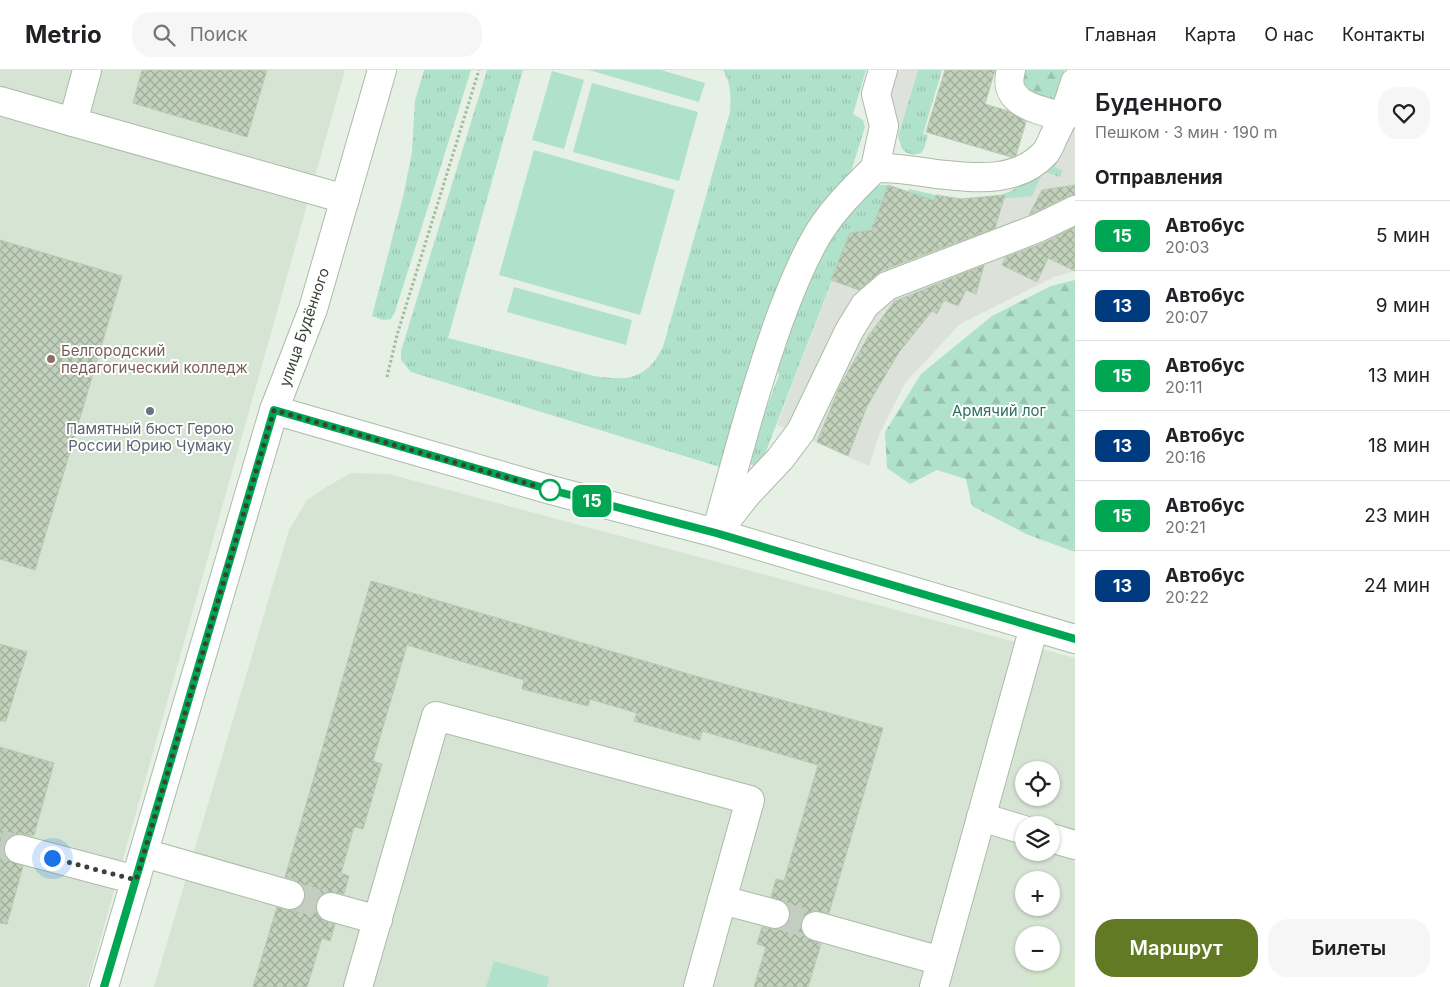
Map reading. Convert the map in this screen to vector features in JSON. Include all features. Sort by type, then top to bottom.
[{"type":"street","points":[[73,122],[87,70]]},
{"type":"street","name":"улица Будённого","points":[[104,987],[274,410],[313,309],[382,70]]},
{"type":"street","points":[[716,533],[740,442],[769,348],[800,268],[814,240],[837,207],[876,168],[884,126],[876,94],[883,70]]},
{"type":"street","points":[[1011,70],[1008,80],[1015,97],[1031,108],[1065,117]]},
{"type":"street","points":[[876,168],[892,167],[978,178],[1001,176],[1024,170],[1047,151],[1065,117],[1075,82]]},
{"type":"street","points":[[0,101],[345,199]]},
{"type":"street","points":[[716,533],[746,494],[780,459],[801,431],[849,331],[865,304],[887,286],[1038,228],[1075,210]]},
{"type":"street","points":[[274,410],[551,490],[716,533],[1075,639]]},
{"type":"street","points":[[934,987],[1034,627]]},
{"type":"street","points":[[358,987],[436,716],[750,800],[698,987]]},
{"type":"street","points":[[981,817],[1015,827]]},
{"type":"street","points":[[1060,841],[1075,845]]},
{"type":"street","points":[[19,849],[136,880]]},
{"type":"street","points":[[144,853],[290,895]]},
{"type":"street","points":[[722,900],[775,914]]},
{"type":"street","points":[[331,907],[378,920]]},
{"type":"street","points":[[816,926],[941,961]]},
{"type":"path","points":[[387,377],[397,335],[478,70]]},
{"type":"shaded area","points":[[0,70],[345,70],[87,987],[0,987]]},
{"type":"shaded area","points":[[892,70],[918,70],[898,136],[874,129]]},
{"type":"shaded area","points":[[1075,127],[1075,271],[1054,277],[960,324],[905,383],[879,435],[869,466],[777,425],[850,233],[933,222],[936,195],[961,199],[999,199],[1043,171],[1063,171],[1054,167]]},
{"type":"shaded area","points":[[351,473],[389,474],[1075,658],[1075,987],[154,987],[289,530],[307,500]]},
{"type":"shaded area","points":[[1060,954],[1075,958],[1075,987],[1027,987],[1032,971],[1060,971]]},
{"type":"green space","points":[[424,70],[471,70],[395,312],[391,319],[383,320],[372,316],[403,197],[412,152],[415,101]]},
{"type":"green space","points":[[487,70],[523,70],[448,338],[594,376],[626,378],[643,372],[657,358],[663,347],[730,112],[730,90],[723,70],[866,70],[853,114],[863,120],[865,127],[848,181],[730,434],[720,467],[411,372],[401,360],[401,351]]},
{"type":"green space","points":[[589,70],[661,70],[705,83],[699,102]]},
{"type":"green space","points":[[918,70],[942,70],[923,134],[928,135],[924,149],[921,153],[913,155],[902,149],[898,136]]},
{"type":"green space","points":[[1022,70],[1064,70],[1062,87],[1050,99],[1039,99],[1023,86]]},
{"type":"green space","points":[[552,71],[584,80],[564,149],[532,140]]},
{"type":"green space","points":[[592,83],[698,112],[679,181],[573,152]]},
{"type":"green space","points":[[1075,114],[1075,127],[1055,167],[1063,171],[1059,177],[1043,171],[1032,196],[999,199],[998,196],[1011,191],[1028,180]]},
{"type":"green space","points":[[534,150],[675,190],[640,315],[499,275]]},
{"type":"green space","points":[[880,185],[888,185],[879,213],[897,219],[909,189],[936,195],[933,222],[850,233],[760,467],[746,463],[779,375],[774,358],[824,239],[868,191]]},
{"type":"green space","name":"Армячий лог","points":[[1075,280],[1075,552],[1026,534],[972,506],[966,479],[937,470],[910,484],[887,468],[885,432],[921,374],[992,316],[1051,286]]},
{"type":"green space","points":[[514,287],[632,320],[626,345],[507,312]]},
{"type":"green space","points":[[494,961],[549,977],[547,987],[486,987]]},
{"type":"building","points":[[142,70],[267,70],[247,137],[133,103]]},
{"type":"building","points":[[945,70],[995,70],[985,104],[1008,111],[1026,122],[1016,155],[1011,157],[926,132]]},
{"type":"building","points":[[888,185],[935,201],[936,195],[961,199],[1005,195],[995,228],[881,271],[859,290],[831,280],[850,233],[872,230]]},
{"type":"building","points":[[1075,185],[1075,195],[1068,196],[1029,215],[1042,190]]},
{"type":"building","points":[[1075,227],[1075,271],[1048,258],[1037,282],[1002,265],[1006,257],[1044,243]]},
{"type":"building","points":[[0,240],[122,276],[35,570],[0,559]]},
{"type":"building","points":[[984,265],[976,294],[966,290],[958,306],[944,300],[937,314],[932,311],[899,352],[867,406],[848,456],[817,442],[840,386],[869,335],[893,302]]},
{"type":"building","points":[[371,581],[699,677],[883,728],[829,913],[812,911],[805,915],[801,921],[801,929],[805,937],[821,944],[808,987],[754,987],[766,947],[757,944],[762,927],[780,929],[786,925],[790,918],[790,910],[786,903],[771,897],[776,879],[784,881],[818,765],[702,731],[700,740],[634,721],[637,713],[590,699],[588,706],[522,689],[524,680],[407,645],[373,761],[382,764],[363,829],[354,827],[341,873],[349,876],[344,894],[327,892],[320,896],[316,903],[316,910],[320,918],[335,924],[330,941],[322,938],[307,987],[253,987],[277,907],[294,910],[301,906],[305,900],[305,892],[302,885],[295,880],[285,877]]},
{"type":"building","points":[[0,644],[27,652],[6,721],[0,721]]},
{"type":"building","points":[[0,747],[54,763],[34,835],[14,834],[8,838],[4,845],[4,853],[8,860],[23,866],[7,924],[0,923]]},
{"type":"tunnel","points":[[0,844],[19,849]]},
{"type":"tunnel","points":[[290,895],[331,907]]},
{"type":"tunnel","points":[[775,914],[816,926]]},
{"type":"bus line","name":"15","points":[[104,987],[274,410],[551,490],[716,533],[1075,639]]},
{"type":"place","name":"Белгородский педагогический колледж","points":[[51,359]]},
{"type":"place","name":"Памятный бюст Герою России Юрию Чумаку","points":[[150,411]]},
{"type":"route","points":[[52,858],[136,880],[274,410],[550,490]]}]
